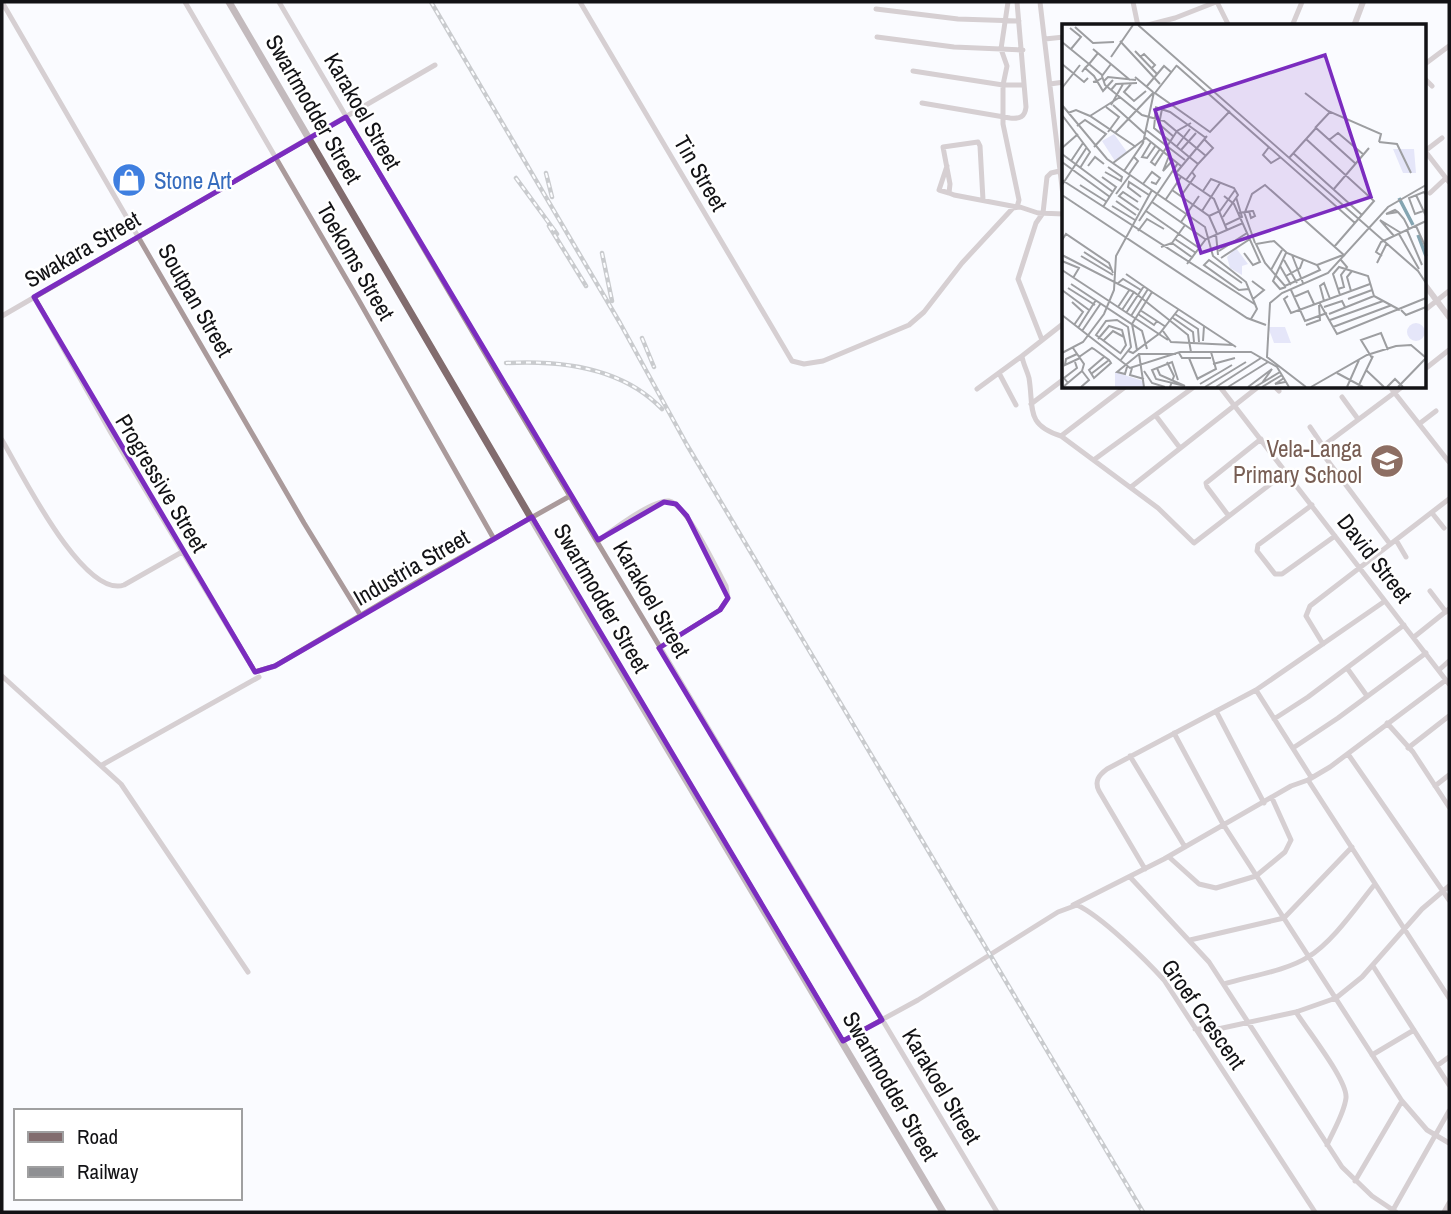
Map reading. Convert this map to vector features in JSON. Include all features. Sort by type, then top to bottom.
[{"type":"main road","name":"Swartmodder Street","points":[[229,2],[943,1212]]},
{"type":"street","name":"Soutpan Street","points":[[2,2],[360,616]]},
{"type":"street","name":"Toekoms Street","points":[[185,2],[494,539]]},
{"type":"street","name":"Karakoel Street","points":[[279,2],[659,648],[997,1212]]},
{"type":"street","name":"Tin Street","points":[[580,2],[792,361],[804,364],[823,360],[909,325],[924,312],[962,263],[1011,210],[1017,207]]},
{"type":"street","points":[[1008,2],[1001,49],[1007,66],[1003,85],[1003,117],[1008,156],[1019,201],[1017,207]]},
{"type":"street","points":[[922,103],[1003,117],[1020,118],[1025,113],[1023,50],[1017,2]]},
{"type":"street","points":[[1040,2],[1062,170],[1047,177],[1043,213],[1036,223],[1018,279],[1042,340]]},
{"type":"street","points":[[1133,2],[1138,24]]},
{"type":"street","points":[[1152,24],[1217,2],[1228,24]]},
{"type":"street","points":[[1294,24],[1302,2]]},
{"type":"street","points":[[1355,24],[1363,2]]},
{"type":"street","points":[[876,9],[958,19],[1019,21]]},
{"type":"street","points":[[877,37],[954,47],[1023,50]]},
{"type":"street","points":[[1045,39],[1062,37]]},
{"type":"street","points":[[1426,63],[1449,46]]},
{"type":"street","name":"Swakara Street","points":[[2,316],[138,236],[276,160],[435,65]]},
{"type":"street","points":[[913,71],[1003,85],[1024,85]]},
{"type":"street","points":[[1426,80],[1432,86]]},
{"type":"street","points":[[1050,84],[1062,82]]},
{"type":"street","points":[[1055,125],[1062,124]]},
{"type":"street","points":[[1426,150],[1442,138]]},
{"type":"street","points":[[949,192],[943,148],[978,142],[983,200]]},
{"type":"street","points":[[1426,152],[1447,180],[1430,193]]},
{"type":"street","points":[[947,166],[939,190],[1043,213],[1062,214]]},
{"type":"street","points":[[1426,286],[1449,317]]},
{"type":"street","points":[[1426,309],[1449,291]]},
{"type":"street","name":"Progressive Street","points":[[34,298],[252,668],[255,672],[270,669]]},
{"type":"street","points":[[977,389],[1062,325]]},
{"type":"street","points":[[1426,368],[1449,350]]},
{"type":"street","points":[[1022,356],[1033,416],[1038,424],[1047,432],[1061,436],[1131,487],[1158,508],[1194,543],[1286,472]]},
{"type":"street","points":[[999,373],[1016,405]]},
{"type":"street","points":[[1032,401],[1062,380]]},
{"type":"street","points":[[1061,436],[1124,388]]},
{"type":"street","points":[[1095,460],[1193,388]]},
{"type":"street","name":"David Street","points":[[1221,388],[1448,682]]},
{"type":"street","points":[[1131,487],[1257,388]]},
{"type":"street","points":[[1323,446],[1392,390],[1449,462]]},
{"type":"street","points":[[1342,397],[1357,419]]},
{"type":"street","points":[[1419,424],[1436,411]]},
{"type":"street","points":[[1156,416],[1180,448]]},
{"type":"street","points":[[1310,427],[1323,446],[1322,453],[1406,557]]},
{"type":"street","points":[[1228,515],[1206,483],[1261,439]]},
{"type":"street","points":[[2,440],[65,545],[106,585],[124,585],[182,552]]},
{"type":"street","name":"Industria Street","points":[[270,669],[570,496]]},
{"type":"street","points":[[1323,644],[1306,613],[1316,600],[1449,499]]},
{"type":"street","points":[[598,541],[631,519],[664,502],[676,504],[687,516],[726,586],[728,598],[720,611],[659,648]]},
{"type":"street","points":[[1312,505],[1264,539],[1257,547],[1258,553],[1269,568],[1278,575],[1335,536]]},
{"type":"street","points":[[1432,513],[1444,528]]},
{"type":"street","points":[[1413,636],[1448,610],[1430,591]]},
{"type":"street","points":[[1145,869],[1096,786],[1101,773],[1256,690],[1385,601]]},
{"type":"street","points":[[1274,719],[1404,625]]},
{"type":"street","points":[[1293,748],[1426,653]]},
{"type":"street","points":[[1439,670],[1449,661]]},
{"type":"street","points":[[1347,668],[1367,696]]},
{"type":"street","points":[[2,676],[121,784],[248,972]]},
{"type":"street","points":[[102,765],[259,677]]},
{"type":"street","points":[[843,1041],[1073,905],[1169,857],[1291,786],[1309,779],[1448,682]]},
{"type":"street","points":[[1256,690],[1352,848],[1446,986],[1449,998]]},
{"type":"street","points":[[1216,711],[1264,803]]},
{"type":"street","points":[[1408,748],[1449,716]]},
{"type":"street","points":[[1387,723],[1449,807]]},
{"type":"street","points":[[1174,733],[1223,824],[1402,1101],[1421,1124],[1449,1143]]},
{"type":"street","points":[[1348,754],[1449,900]]},
{"type":"street","points":[[1130,756],[1185,847]]},
{"type":"street","points":[[1435,786],[1449,775]]},
{"type":"street","points":[[1169,857],[1199,884],[1210,888],[1256,876],[1285,852],[1292,840],[1272,797]]},
{"type":"street","points":[[1190,940],[1284,918],[1352,848]]},
{"type":"street","points":[[1130,877],[1190,940],[1224,984],[1327,1145],[1355,1181],[1395,1211],[1449,1111]]},
{"type":"street","points":[[1224,984],[1292,965],[1310,957],[1376,884]]},
{"type":"street","points":[[1195,1029],[1218,1029],[1296,1012],[1336,998],[1373,966],[1422,909],[1449,886]]},
{"type":"street","name":"Groef Crescent","points":[[1073,905],[1082,907],[1164,980],[1315,1212]]},
{"type":"street","points":[[1373,966],[1449,1085]]},
{"type":"street","points":[[1296,1012],[1342,1081],[1346,1094],[1345,1103],[1327,1145]]},
{"type":"street","points":[[1372,1055],[1415,1030]]},
{"type":"street","points":[[1438,1065],[1449,1057]]},
{"type":"street","points":[[1355,1181],[1402,1101]]},
{"type":"street","points":[[1444,1212],[1449,1203]]},
{"type":"highlighted area","points":[[346,117],[598,540],[664,502],[676,504],[687,516],[728,598],[720,610],[659,648],[882,1020],[843,1041],[532,517],[275,666],[255,672],[34,297]]},
{"type":"railway","points":[[431,2],[620,323],[687,445],[1143,1212]]},
{"type":"railway","points":[[546,173],[552,197]]},
{"type":"railway","points":[[516,178],[557,234]]},
{"type":"railway","points":[[549,226],[586,286]]},
{"type":"railway","points":[[602,253],[612,301]]},
{"type":"railway","points":[[642,338],[654,367]]},
{"type":"railway","points":[[506,363],[548,363],[590,370],[629,384],[662,409]]},
{"type":"place","name":"Stone Art","points":[[129,180]]},
{"type":"place","name":"Vela-Langa Primary School","points":[[1387,461]]}]
